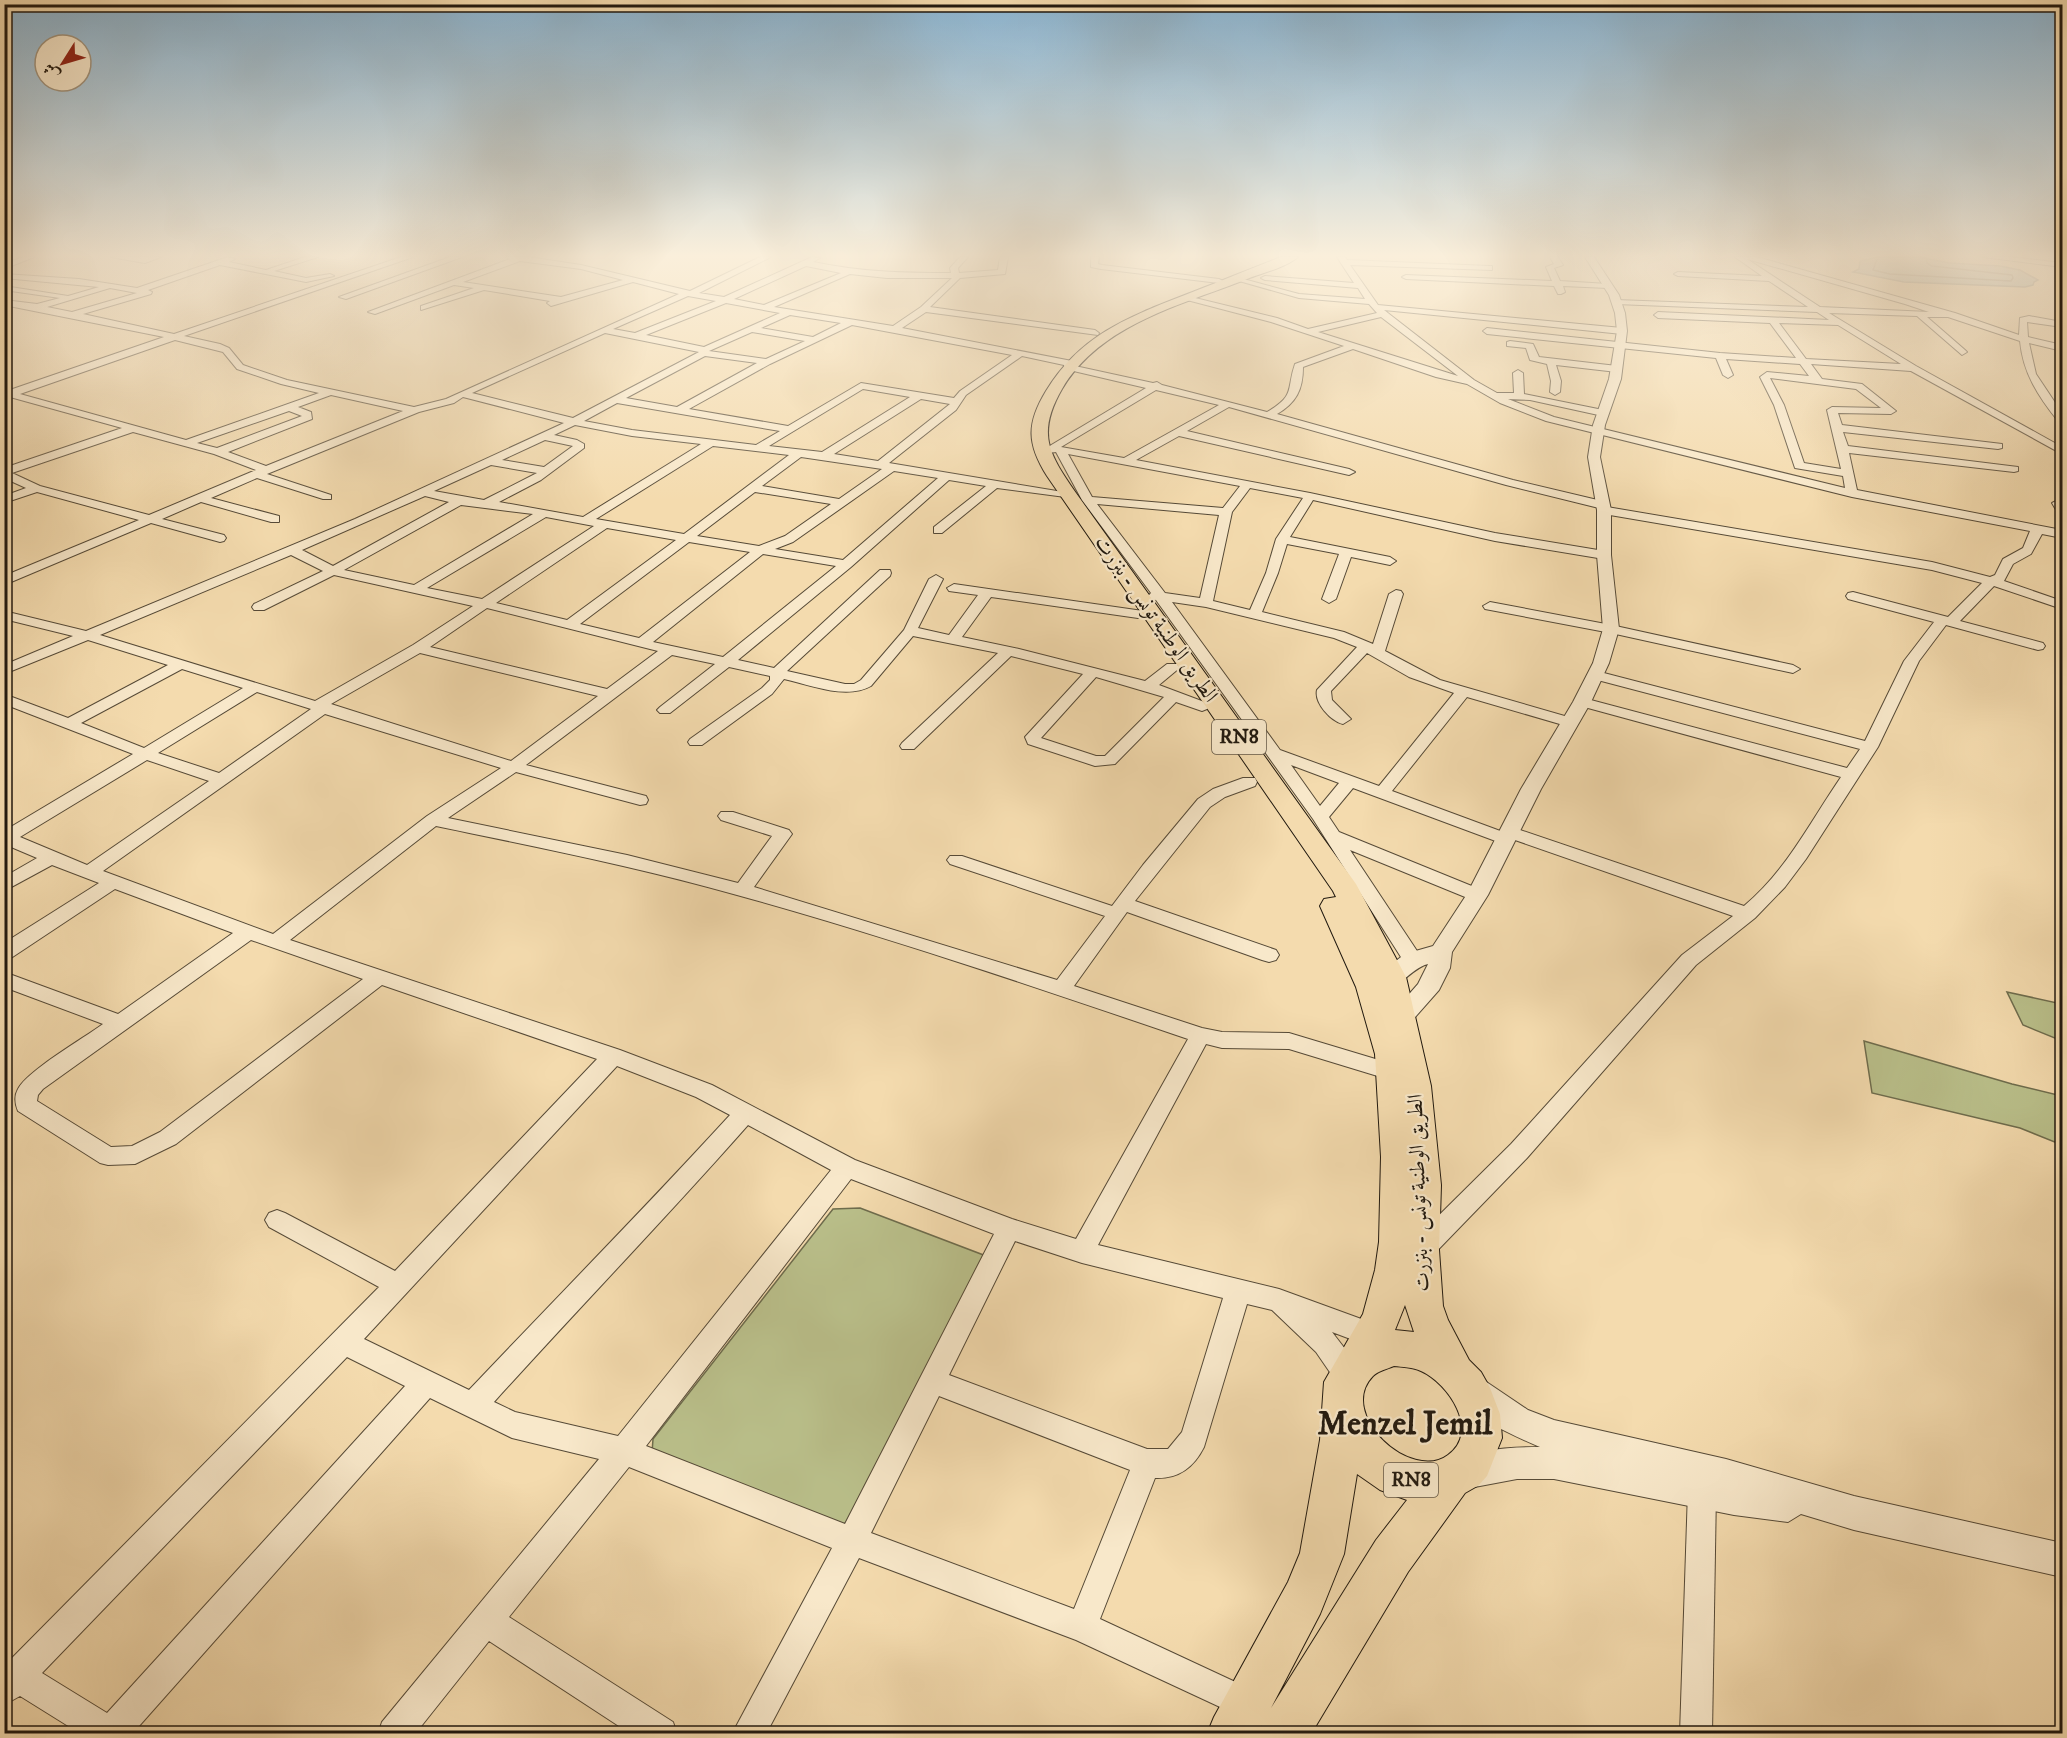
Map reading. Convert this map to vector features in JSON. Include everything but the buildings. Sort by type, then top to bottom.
[{"type":"main road","name":"الطريق الوطنية تونس - بنزرت","points":[[1090,338],[1034,402],[1027,427],[1030,449],[1039,471],[1070,497],[1146,602],[1172,667],[1203,706],[1249,782],[1325,889],[1382,984]]},
{"type":"main road","name":"الطريق الوطنية تونس - بنزرت","points":[[1070,497],[1052,450],[1039,440],[1041,419],[1066,364],[1100,338]]},
{"type":"main road","name":"الطريق الوطنية تونس - بنزرت","points":[[1163,642],[1317,847],[1346,890],[1382,984],[1393,1026],[1415,1086],[1423,1185],[1421,1250],[1424,1306],[1430,1325],[1463,1382]]},
{"type":"main road","name":"الطريق الوطنية تونس - بنزرت","points":[[1240,1719],[1304,1598],[1322,1554],[1355,1370],[1388,1299],[1395,1263],[1398,1210],[1393,1026]]},
{"type":"main road","points":[[1355,1370],[1375,1351],[1413,1350],[1435,1358],[1463,1382]]},
{"type":"main road","name":"RN8","points":[[1355,1370],[1349,1431],[1363,1451],[1382,1468],[1405,1479],[1428,1482],[1456,1476]]},
{"type":"main road","name":"RN8","points":[[1283,1734],[1392,1556],[1456,1476],[1476,1457],[1483,1436],[1480,1413],[1463,1382]]},
{"type":"street","points":[[7,395],[166,338]]},
{"type":"street","points":[[180,338],[226,350],[232,361],[240,367],[284,382],[415,410]]},
{"type":"street","points":[[4,580],[260,472],[415,410],[450,401],[585,338]]},
{"type":"street","points":[[646,338],[767,363]]},
{"type":"street","points":[[4,670],[294,551],[574,422],[732,338]]},
{"type":"street","points":[[807,338],[812,339]]},
{"type":"street","points":[[946,338],[1157,385],[1603,508],[1890,558],[1991,581],[2062,605]]},
{"type":"street","points":[[973,343],[983,338]]},
{"type":"street","points":[[1330,338],[1439,375],[1471,382]]},
{"type":"street","points":[[1415,338],[1471,382],[1493,395],[1550,419],[1852,494],[1925,506],[2062,534]]},
{"type":"street","points":[[1393,1026],[1427,990],[1439,968],[1441,952],[1477,896],[1531,789],[1582,702],[1604,655],[1611,628],[1604,555],[1603,508],[1594,467],[1598,432],[1617,369],[1621,338]]},
{"type":"street","points":[[1622,338],[1720,356],[1913,368]]},
{"type":"street","points":[[1787,338],[1816,379],[1822,383],[1859,386],[1891,412],[1832,411],[1843,448],[1852,494]]},
{"type":"street","points":[[1866,338],[1913,368],[2062,451]]},
{"type":"street","points":[[1946,338],[1962,352]]},
{"type":"street","points":[[678,411],[812,339]]},
{"type":"street","points":[[2062,348],[2024,339],[2031,379],[2062,420]]},
{"type":"street","points":[[1492,342],[1530,346],[1533,358],[1551,362],[1617,369]]},
{"type":"street","points":[[1268,415],[1285,406],[1296,391],[1298,366],[1354,346]]},
{"type":"street","points":[[642,643],[762,549],[789,539],[886,466],[958,402],[963,393],[1019,354]]},
{"type":"street","points":[[1720,356],[1728,375]]},
{"type":"street","points":[[1551,362],[1556,381],[1555,392]]},
{"type":"street","points":[[1518,373],[1519,395]]},
{"type":"street","points":[[1816,379],[1767,375],[1764,377],[1779,405],[1800,466],[1848,473]]},
{"type":"street","points":[[1052,450],[1157,385]]},
{"type":"street","points":[[758,448],[861,386],[958,402]]},
{"type":"street","points":[[187,443],[330,392]]},
{"type":"street","points":[[462,394],[522,406],[574,422],[632,433],[824,456],[1070,497],[1226,512]]},
{"type":"street","points":[[7,395],[218,452],[260,472],[327,497]]},
{"type":"street","points":[[1493,395],[1519,395],[1604,413]]},
{"type":"street","points":[[824,456],[919,396]]},
{"type":"street","points":[[617,400],[789,429]]},
{"type":"street","points":[[1127,461],[1228,404]]},
{"type":"street","points":[[218,452],[308,416],[287,408]]},
{"type":"street","points":[[4,473],[134,428]]},
{"type":"street","points":[[1837,428],[1998,446]]},
{"type":"street","points":[[1177,432],[1349,472]]},
{"type":"street","points":[[486,503],[547,471],[580,446],[573,442],[543,436]]},
{"type":"street","points":[[585,521],[712,442]]},
{"type":"street","points":[[1843,448],[2014,469]]},
{"type":"street","points":[[1052,450],[1127,461],[1310,496],[1442,527],[1604,555]]},
{"type":"street","points":[[570,625],[798,453]]},
{"type":"street","points":[[490,461],[547,471]]},
{"type":"street","points":[[4,473],[36,488],[220,538]]},
{"type":"street","points":[[664,710],[846,564],[947,476]]},
{"type":"street","points":[[938,530],[995,484]]},
{"type":"street","points":[[1206,603],[1226,512],[1247,484]]},
{"type":"street","points":[[4,500],[36,488]]},
{"type":"street","points":[[752,488],[838,502]]},
{"type":"street","points":[[423,492],[459,501],[486,503],[846,564]]},
{"type":"street","points":[[1255,614],[1272,573],[1282,539],[1310,496]]},
{"type":"street","points":[[200,498],[275,519]]},
{"type":"street","points":[[259,607],[333,571],[459,501]]},
{"type":"street","points":[[2062,502],[2058,503],[2062,510]]},
{"type":"street","points":[[415,590],[543,513]]},
{"type":"street","points":[[88,872],[223,780],[322,706],[418,648],[605,524]]},
{"type":"street","points":[[1421,1250],[1519,1151],[1689,960],[1748,914],[1779,884],[1870,747],[1891,710],[1908,668],[1922,644],[1946,621],[1974,601],[1991,581],[2000,578],[2008,562],[2023,556],[2030,549],[2037,530]]},
{"type":"street","points":[[1282,539],[1390,561]]},
{"type":"street","points":[[294,551],[333,571],[485,604],[669,650],[845,688],[857,688],[866,682],[910,631],[936,579]]},
{"type":"street","points":[[1329,599],[1346,552]]},
{"type":"street","points":[[696,742],[767,691],[777,681],[777,673],[885,573]]},
{"type":"street","points":[[954,588],[987,593],[1206,603],[1339,635],[1371,649],[1414,674],[1463,692],[1570,722]]},
{"type":"street","points":[[952,639],[987,593]]},
{"type":"street","points":[[1342,719],[1323,700],[1324,690],[1371,649],[1386,630],[1396,594]]},
{"type":"street","points":[[1853,596],[2038,646]]},
{"type":"street","points":[[1146,602],[1276,754],[1413,960]]},
{"type":"street","points":[[1490,606],[1611,628],[1793,669]]},
{"type":"street","points":[[4,615],[86,635],[511,766],[640,800]]},
{"type":"street","points":[[910,631],[1094,671],[1148,686],[1203,706]]},
{"type":"street","points":[[418,648],[608,694]]},
{"type":"street","points":[[275,942],[433,820],[490,784],[511,766],[669,650]]},
{"type":"street","points":[[908,746],[1008,651]]},
{"type":"street","points":[[68,723],[181,664]]},
{"type":"street","points":[[1148,686],[1172,667]]},
{"type":"street","points":[[1094,671],[1037,732],[1033,737],[1034,741],[1095,761],[1110,761],[1174,695]]},
{"type":"street","points":[[1595,675],[1870,747]]},
{"type":"street","points":[[5,838],[257,686]]},
{"type":"street","points":[[1381,794],[1463,692]]},
{"type":"street","points":[[4,698],[146,754],[223,780]]},
{"type":"street","points":[[1582,702],[1850,774]]},
{"type":"street","points":[[1276,754],[1381,794],[1748,914]]},
{"type":"street","points":[[1320,817],[1350,781]]},
{"type":"street","points":[[1062,988],[1149,869],[1210,797],[1249,782]]},
{"type":"street","points":[[727,816],[783,834],[742,890]]},
{"type":"street","points":[[433,820],[586,851],[742,890],[1062,988],[1222,1041],[1272,1039],[1289,1041],[1394,1073]]},
{"type":"street","points":[[1332,836],[1477,896]]},
{"type":"street","points":[[5,838],[113,882],[275,942],[613,1056],[704,1091],[847,1167],[1009,1229],[1082,1252],[1279,1300],[1315,1330],[1355,1370]]},
{"type":"street","points":[[4,885],[51,858]]},
{"type":"street","points":[[956,860],[1269,955]]},
{"type":"street","points":[[4,953],[113,882]]},
{"type":"street","points":[[250,931],[35,1083],[27,1092],[26,1105],[108,1156],[135,1155],[168,1138],[379,977]]},
{"type":"street","points":[[1382,984],[1413,960],[1441,952]]},
{"type":"street","points":[[4,979],[121,1023]]},
{"type":"street","points":[[1082,1252],[1200,1035]]},
{"type":"street","points":[[425,1384],[112,1733],[9,1679],[344,1342],[396,1284],[613,1056]]},
{"type":"street","points":[[472,1406],[558,1312],[641,1229],[745,1114]]},
{"type":"street","points":[[394,1734],[624,1451],[847,1167]]},
{"type":"street","points":[[276,1220],[396,1284]]},
{"type":"street","points":[[748,1734],[852,1541],[1009,1229]]},
{"type":"street","points":[[932,1381],[1147,1463],[1164,1466],[1176,1462],[1194,1437],[1238,1291]]},
{"type":"street","points":[[1279,1300],[1355,1370]]},
{"type":"street","points":[[344,1342],[512,1425],[624,1451],[852,1541],[1082,1627],[1240,1719]]},
{"type":"street","points":[[1463,1382],[1518,1422],[1554,1436],[1726,1476],[1854,1513],[2062,1560]]},
{"type":"street","points":[[1456,1476],[1516,1462],[1554,1463],[1734,1498],[1854,1513]]},
{"type":"street","points":[[1082,1627],[1147,1463]]},
{"type":"street","points":[[1696,1734],[1702,1491]]},
{"type":"street","points":[[485,1620],[661,1734]]},
{"type":"green space","points":[[2007,992],[2062,1004],[2062,1041],[2023,1025]]},
{"type":"green space","points":[[1864,1041],[2012,1084],[2062,1096],[2062,1145],[2020,1128],[1872,1093]]},
{"type":"green space","points":[[860,1208],[994,1259],[844,1529],[652,1453],[653,1439],[833,1209]]},
{"type":"district","name":"Menzel Jemil","points":[[1405,1424]]}]
